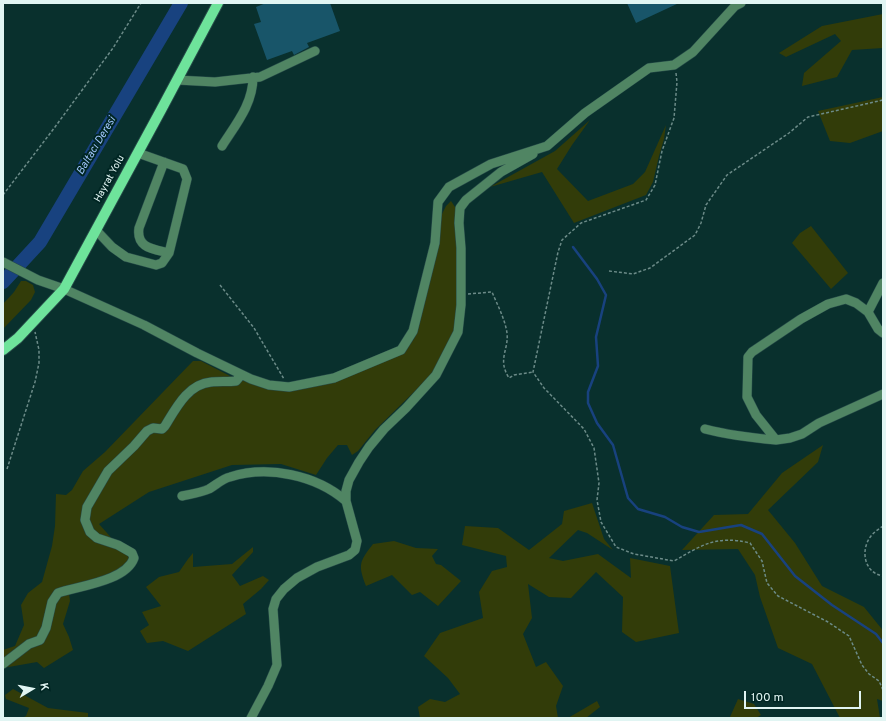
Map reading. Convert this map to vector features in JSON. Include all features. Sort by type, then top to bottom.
[{"type":"main road","name":"Hayrat Yolu","points":[[3,350],[18,338],[64,289],[218,3]]},
{"type":"street","points":[[250,718],[268,686],[277,666],[273,624],[273,609],[276,599],[284,589],[297,578],[317,567],[349,555],[355,550],[357,541],[346,501],[346,492],[349,480],[359,462],[384,429],[436,376],[458,332],[461,295],[460,208],[466,200],[501,172],[546,146],[585,113],[649,68],[674,65],[693,52],[735,6],[741,3]]},
{"type":"street","points":[[177,80],[215,82],[260,77],[315,51]]},
{"type":"street","points":[[222,146],[246,109],[253,89],[253,78]]},
{"type":"street","points":[[3,262],[38,280],[64,289],[144,325],[197,353],[269,385],[290,387],[334,378],[401,350],[413,330],[436,243],[438,202],[448,188],[491,164],[546,146]]},
{"type":"street","points":[[96,230],[112,247],[126,257],[156,265],[162,263],[169,253],[187,179],[183,169],[138,153]]},
{"type":"street","points":[[164,162],[139,228],[138,236],[142,243],[150,248],[169,253]]},
{"type":"street","points":[[868,312],[883,283]]},
{"type":"street","points":[[776,440],[756,415],[747,396],[748,357],[752,352],[801,319],[828,304],[846,299],[856,303],[868,312],[878,329],[883,333]]},
{"type":"street","points":[[3,664],[29,644],[40,640],[46,628],[52,602],[58,593],[104,580],[121,572],[132,564],[134,558],[132,553],[118,544],[97,538],[90,532],[85,520],[87,508],[108,471],[147,431],[153,428],[162,429],[184,398],[196,386],[210,382],[236,381],[242,374]]},
{"type":"street","points":[[705,429],[760,439],[776,440],[790,438],[802,434],[819,423],[883,394]]},
{"type":"street","points":[[182,496],[208,490],[223,479],[232,476],[270,471],[293,476],[314,483],[336,493],[346,501]]},
{"type":"path","points":[[3,195],[113,48],[141,3]]},
{"type":"path","points":[[674,65],[677,82],[674,118],[662,151],[655,185],[646,200],[581,223],[562,240],[558,252],[534,372],[544,388],[584,429],[594,448],[599,483],[597,500],[601,522],[616,547],[634,554],[674,561],[714,540],[738,540],[750,543],[762,561],[767,583],[778,596],[828,622],[848,636],[862,665],[869,674],[879,681],[883,690]]},
{"type":"path","points":[[609,271],[633,274],[650,268],[694,235],[706,205],[726,175],[789,133],[808,117],[883,100]]},
{"type":"path","points":[[220,285],[254,328],[290,387]]},
{"type":"path","points":[[461,295],[492,292],[500,310],[507,333],[503,359],[505,371],[509,378],[514,375],[534,372]]},
{"type":"path","points":[[7,469],[39,363],[39,350],[32,323]]},
{"type":"path","points":[[883,526],[871,536],[866,544],[865,558],[868,568],[879,576],[883,576]]},
{"type":"green space","points":[[883,14],[883,48],[852,50],[837,77],[802,86],[804,73],[841,41],[835,34],[786,57],[779,53],[822,26]]},
{"type":"green space","points":[[883,97],[883,131],[850,143],[830,141],[818,111]]},
{"type":"green space","points":[[590,120],[557,169],[588,201],[633,184],[645,172],[666,125],[653,182],[646,195],[574,223],[542,172],[490,187],[555,151]]},
{"type":"green space","points":[[451,201],[455,207],[457,246],[458,303],[455,331],[436,369],[375,430],[358,451],[352,455],[347,445],[338,445],[316,475],[281,464],[232,465],[149,492],[99,524],[131,560],[118,571],[102,578],[68,586],[70,601],[63,624],[73,650],[44,668],[37,662],[3,668],[3,650],[15,646],[24,625],[21,605],[28,593],[42,582],[52,546],[55,526],[56,494],[66,495],[72,490],[83,471],[105,452],[193,361],[201,361],[230,376],[267,389],[334,381],[400,355],[414,339],[424,305],[442,214],[446,206]]},
{"type":"green space","points":[[811,226],[848,273],[831,289],[792,243],[800,233]]},
{"type":"green space","points":[[21,281],[26,281],[33,285],[35,292],[31,300],[3,329],[3,304],[14,292]]},
{"type":"green space","points":[[823,445],[818,462],[768,510],[795,543],[822,586],[864,607],[883,631],[883,701],[877,699],[880,718],[840,718],[812,664],[778,648],[760,597],[755,575],[738,549],[682,550],[714,515],[748,514],[782,473]]},
{"type":"green space","points":[[592,503],[604,539],[613,550],[587,533],[578,530],[549,558],[563,561],[598,554],[631,578],[630,558],[670,566],[679,633],[636,642],[622,632],[623,597],[596,572],[571,598],[549,597],[528,584],[532,618],[523,634],[536,667],[546,662],[563,686],[556,706],[558,718],[420,718],[418,707],[430,699],[445,702],[460,694],[448,678],[424,656],[440,633],[483,618],[479,592],[492,571],[507,567],[506,556],[462,545],[465,526],[498,528],[529,550],[562,524],[564,511]]},
{"type":"green space","points":[[394,541],[416,548],[438,549],[432,556],[436,564],[441,565],[461,581],[438,606],[420,592],[412,595],[392,575],[366,586],[361,568],[365,555],[373,544]]},
{"type":"green space","points":[[253,547],[253,552],[232,575],[240,586],[263,576],[269,580],[243,604],[246,614],[188,651],[163,641],[147,643],[140,631],[149,625],[142,612],[161,606],[146,587],[159,577],[179,572],[193,553],[193,567],[232,564]]},
{"type":"green space","points":[[13,689],[48,708],[88,713],[88,718],[22,718],[26,716],[29,708],[6,699],[5,695]]},
{"type":"green space","points":[[738,699],[754,704],[761,715],[756,718],[731,718],[730,717]]},
{"type":"green space","points":[[597,701],[600,707],[586,718],[568,718]]},
{"type":"building","points":[[266,3],[330,3],[340,31],[307,43],[309,47],[294,55],[292,51],[267,60],[254,24],[261,22],[256,7]]},
{"type":"building","points":[[627,3],[679,3],[636,23]]},
{"type":"waterway","name":"Baltacı Deresi","points":[[3,282],[40,242],[181,3]]},
{"type":"waterway","points":[[573,247],[597,279],[606,295],[596,337],[598,366],[588,392],[588,403],[597,423],[613,445],[628,498],[638,509],[665,517],[682,527],[699,532],[741,525],[762,534],[795,576],[832,605],[876,634],[883,643]]}]
